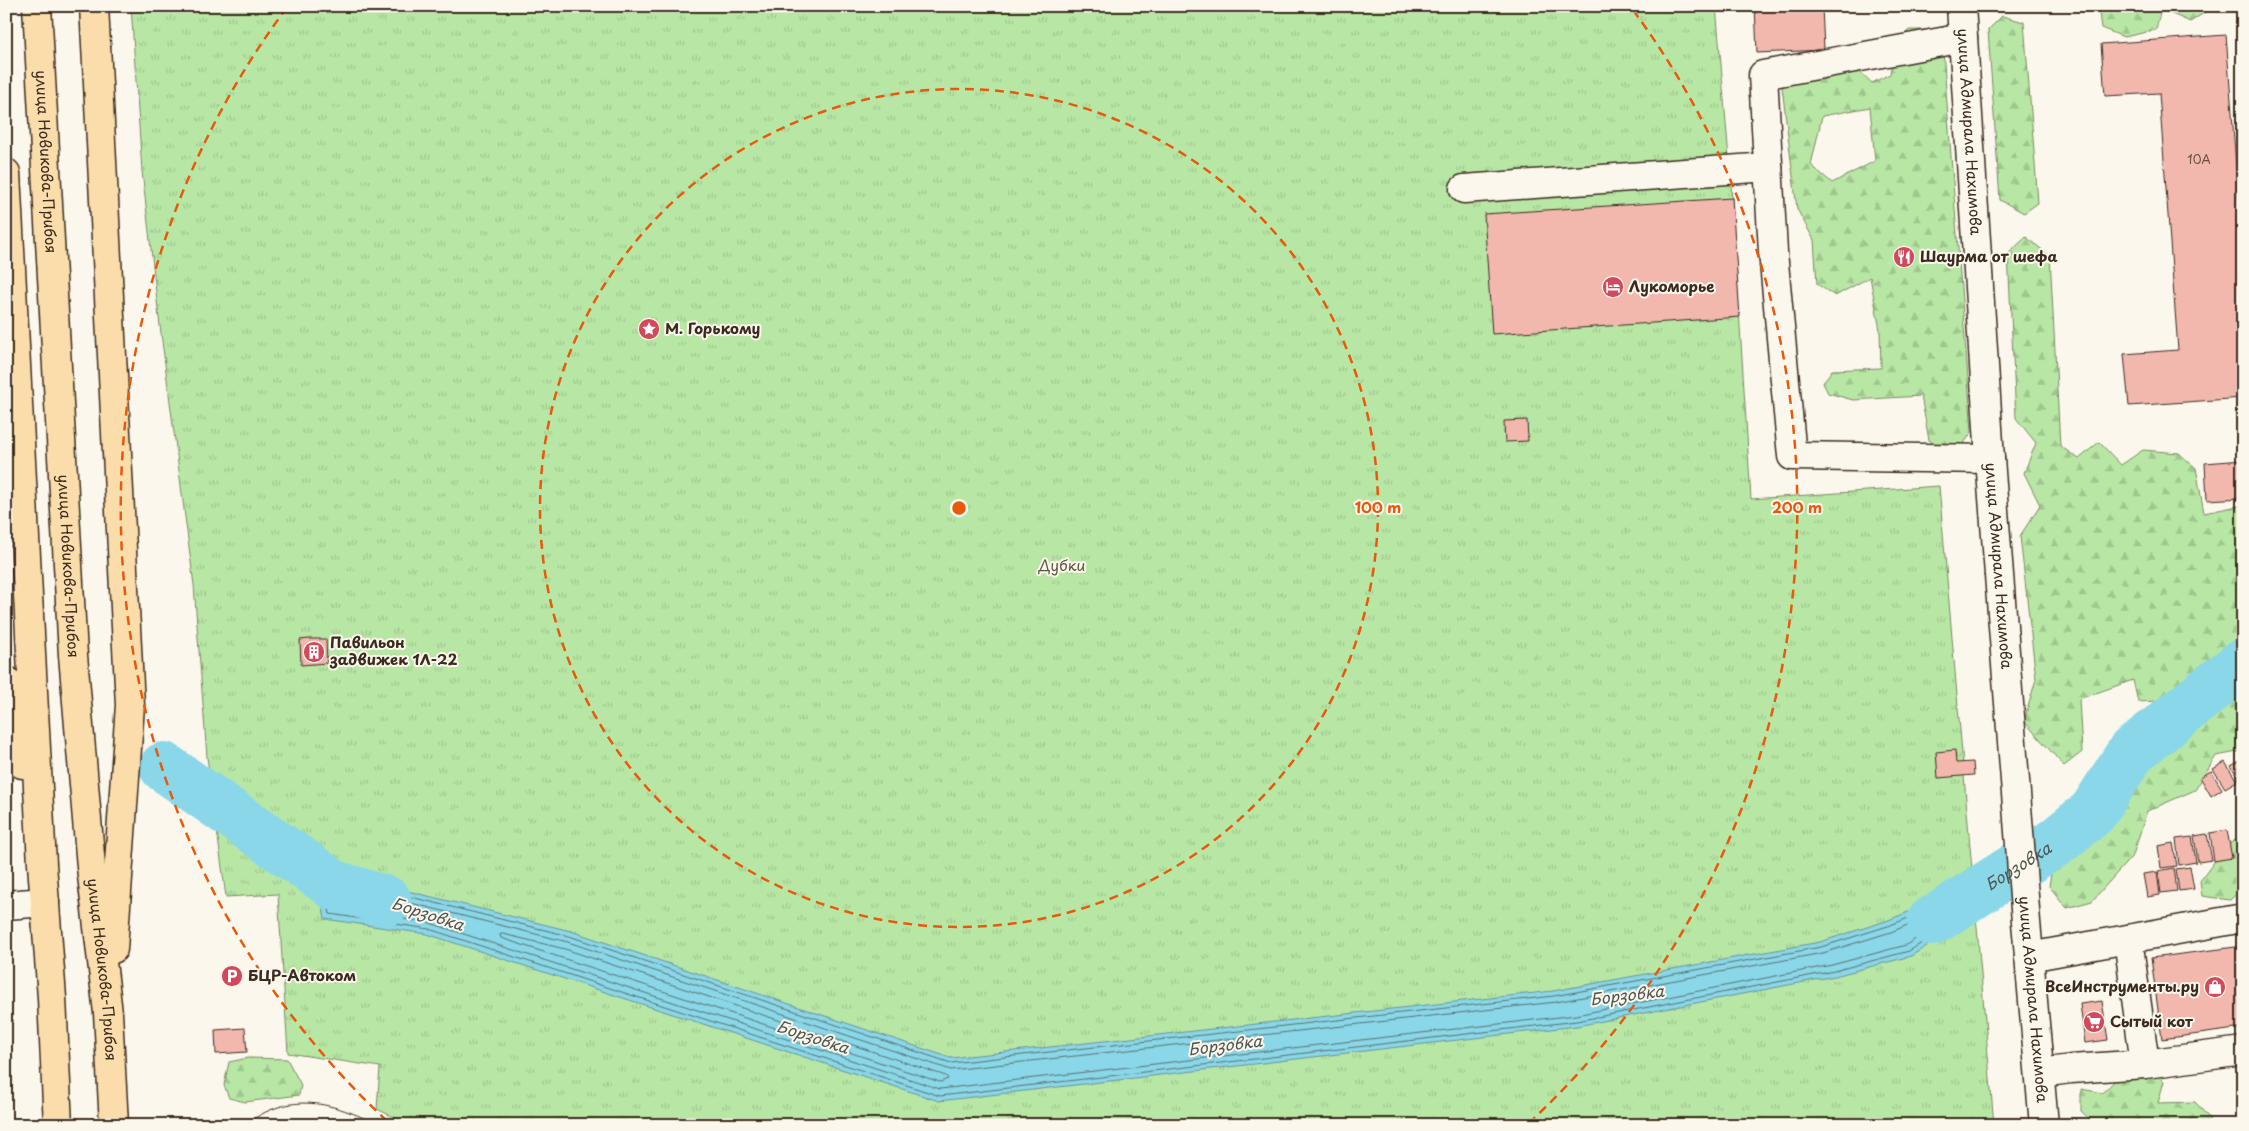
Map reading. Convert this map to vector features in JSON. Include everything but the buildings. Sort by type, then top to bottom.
[{"type":"main road","name":"улица Новикова-Прибоя","points":[[37,6],[73,655],[90,866],[108,1013],[114,1125]]},
{"type":"main road","points":[[94,6],[130,705],[108,1013]]},
{"type":"main road","points":[[6,173],[42,864],[58,1125]]},
{"type":"main road","points":[[6,680],[42,864]]},
{"type":"street","name":"улица Адмирала Нахимова","points":[[1961,6],[1990,459],[2016,800],[2044,1125]]},
{"type":"street","points":[[1963,38],[1763,74],[1773,252],[1792,456],[1990,459]]},
{"type":"street","points":[[1464,189],[1768,167]]},
{"type":"street","points":[[6,905],[45,902]]},
{"type":"street","points":[[2029,957],[2243,918]]},
{"type":"street","points":[[2128,940],[2145,1064]]},
{"type":"street","points":[[2040,1073],[2071,1068],[2145,1064],[2243,1051]]},
{"type":"green space","name":"Дубки","points":[[131,6],[1716,6],[1730,170],[1751,499],[1939,486],[1994,1125],[411,1125],[377,1109],[380,1067],[288,1053],[278,894],[226,897],[207,757],[194,585],[142,171]]},
{"type":"green space","points":[[2098,6],[2215,6],[2190,22],[2161,9],[2156,30],[2124,37],[2101,28]]},
{"type":"green space","points":[[2002,16],[2024,22],[2038,203],[2024,213],[2000,200],[1988,30]]},
{"type":"green space","points":[[1909,30],[1932,30],[1943,51],[1972,432],[1962,446],[1944,451],[1929,440],[1921,396],[1853,400],[1828,393],[1823,383],[1832,370],[1881,368],[1880,330],[1870,277],[1835,296],[1817,284],[1814,240],[1797,209],[1782,87],[1834,65],[1859,71],[1872,83],[1890,74],[1895,43]],"holes":[[[1870,107],[1875,161],[1832,183],[1811,165],[1822,116]]]},
{"type":"green space","points":[[2026,237],[2050,256],[2060,446],[2079,459],[2099,442],[2121,465],[2143,450],[2179,453],[2196,468],[2204,513],[2243,505],[2243,636],[2227,651],[2195,670],[2177,700],[2138,702],[2133,680],[2079,699],[2082,752],[2064,766],[2024,721],[2036,679],[2020,536],[2040,505],[2024,473],[2036,443],[2016,418],[2008,254]]},
{"type":"green space","points":[[2243,668],[2243,751],[2216,756],[2195,790],[2147,811],[2133,855],[2092,901],[2067,908],[2049,886],[2060,820],[2122,750],[2194,723],[2207,701]]},
{"type":"green space","points":[[2243,835],[2243,888],[2230,900],[2202,896],[2200,881],[2226,846]]},
{"type":"green space","points":[[248,1058],[287,1059],[301,1085],[299,1095],[245,1102],[229,1098],[224,1085],[229,1062]]},
{"type":"green space","points":[[2155,1073],[2164,1081],[2158,1103],[2195,1102],[2210,1119],[2204,1125],[2096,1125],[2081,1111],[2081,1089],[2103,1093],[2120,1075]]},
{"type":"water","points":[[326,871],[571,931],[951,1058],[1553,991],[1820,942],[1886,921],[1933,902],[1989,871],[1992,901],[1963,923],[1911,956],[1835,976],[1577,1026],[939,1101],[427,934],[325,919],[319,884]]},
{"type":"waterway","name":"Борзовка","points":[[1932,921],[2056,842],[2093,812],[2132,751],[2243,663]]},
{"type":"waterway","name":"Борзовка","points":[[164,767],[334,885],[387,901]]},
{"type":"tram line","points":[[245,1125],[262,1114],[278,1107],[311,1103],[345,1110],[379,1125]]},
{"type":"place","name":"Шаурма от шефа","points":[[1904,257]]},
{"type":"place","name":"Лукоморье","points":[[1613,287]]},
{"type":"place","name":"М. Горькому","points":[[649,329]]},
{"type":"place","name":"Павильон задвижек 1Л-22","points":[[314,652]]},
{"type":"place","name":"БЦР-Автоком","points":[[232,976]]},
{"type":"place","name":"ВсеИнструменты.ру","points":[[2215,987]]},
{"type":"place","name":"Сытый кот","points":[[2094,1022]]}]
